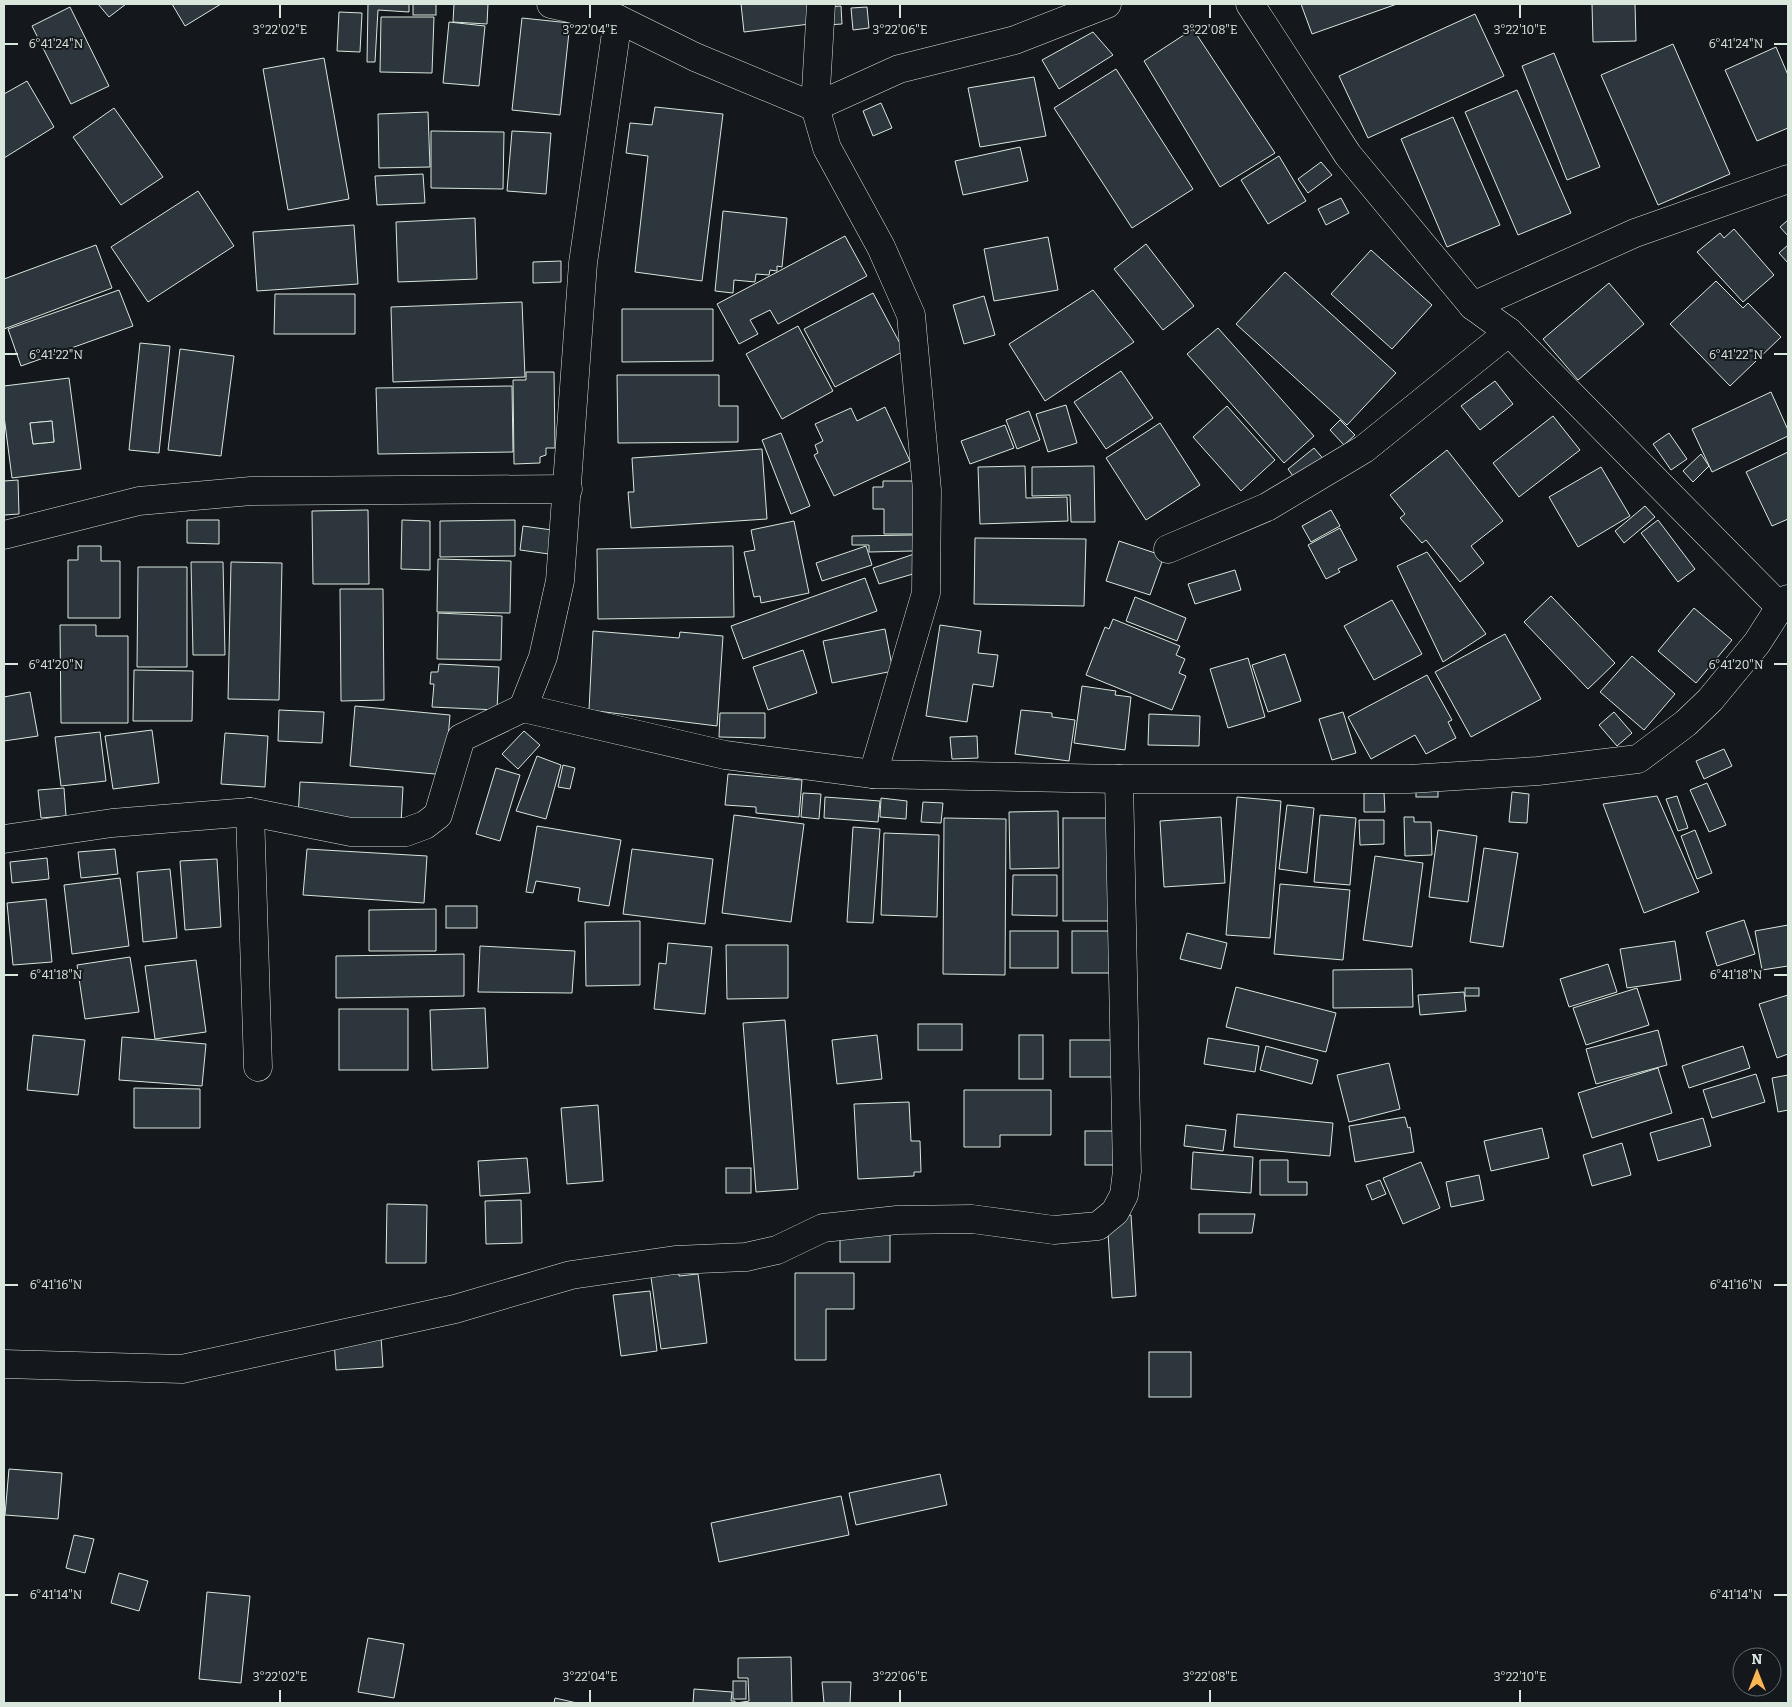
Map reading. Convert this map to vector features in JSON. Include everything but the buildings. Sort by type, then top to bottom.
[{"type":"street","points":[[551,4],[618,19],[695,57],[815,107],[899,69],[1015,40],[1107,4]]},
{"type":"street","points":[[821,4],[815,107],[827,148],[881,247],[911,315],[927,490],[926,593],[873,774]]},
{"type":"street","points":[[4,839],[112,823],[250,812],[351,832],[406,832],[425,824],[438,814],[462,738],[523,708],[725,755],[873,774],[1119,779],[1409,779],[1538,771],[1638,759],[1686,723],[1710,700],[1757,643],[1784,603],[1509,332],[1473,306],[1348,155],[1250,4]]},
{"type":"street","points":[[523,708],[543,657],[560,581],[583,263],[618,19]]},
{"type":"street","points":[[1473,306],[1635,233],[1788,179]]},
{"type":"street","points":[[1168,549],[1267,507],[1364,449],[1509,332]]},
{"type":"street","points":[[4,535],[139,501],[242,492],[568,489]]},
{"type":"street","points":[[4,1364],[182,1369],[455,1309],[571,1275],[675,1260],[746,1257],[770,1252],[823,1228],[898,1220],[972,1219],[1054,1230],[1098,1226],[1115,1212],[1124,1195],[1127,1171],[1119,779]]},
{"type":"street","points":[[250,812],[258,1067]]}]
